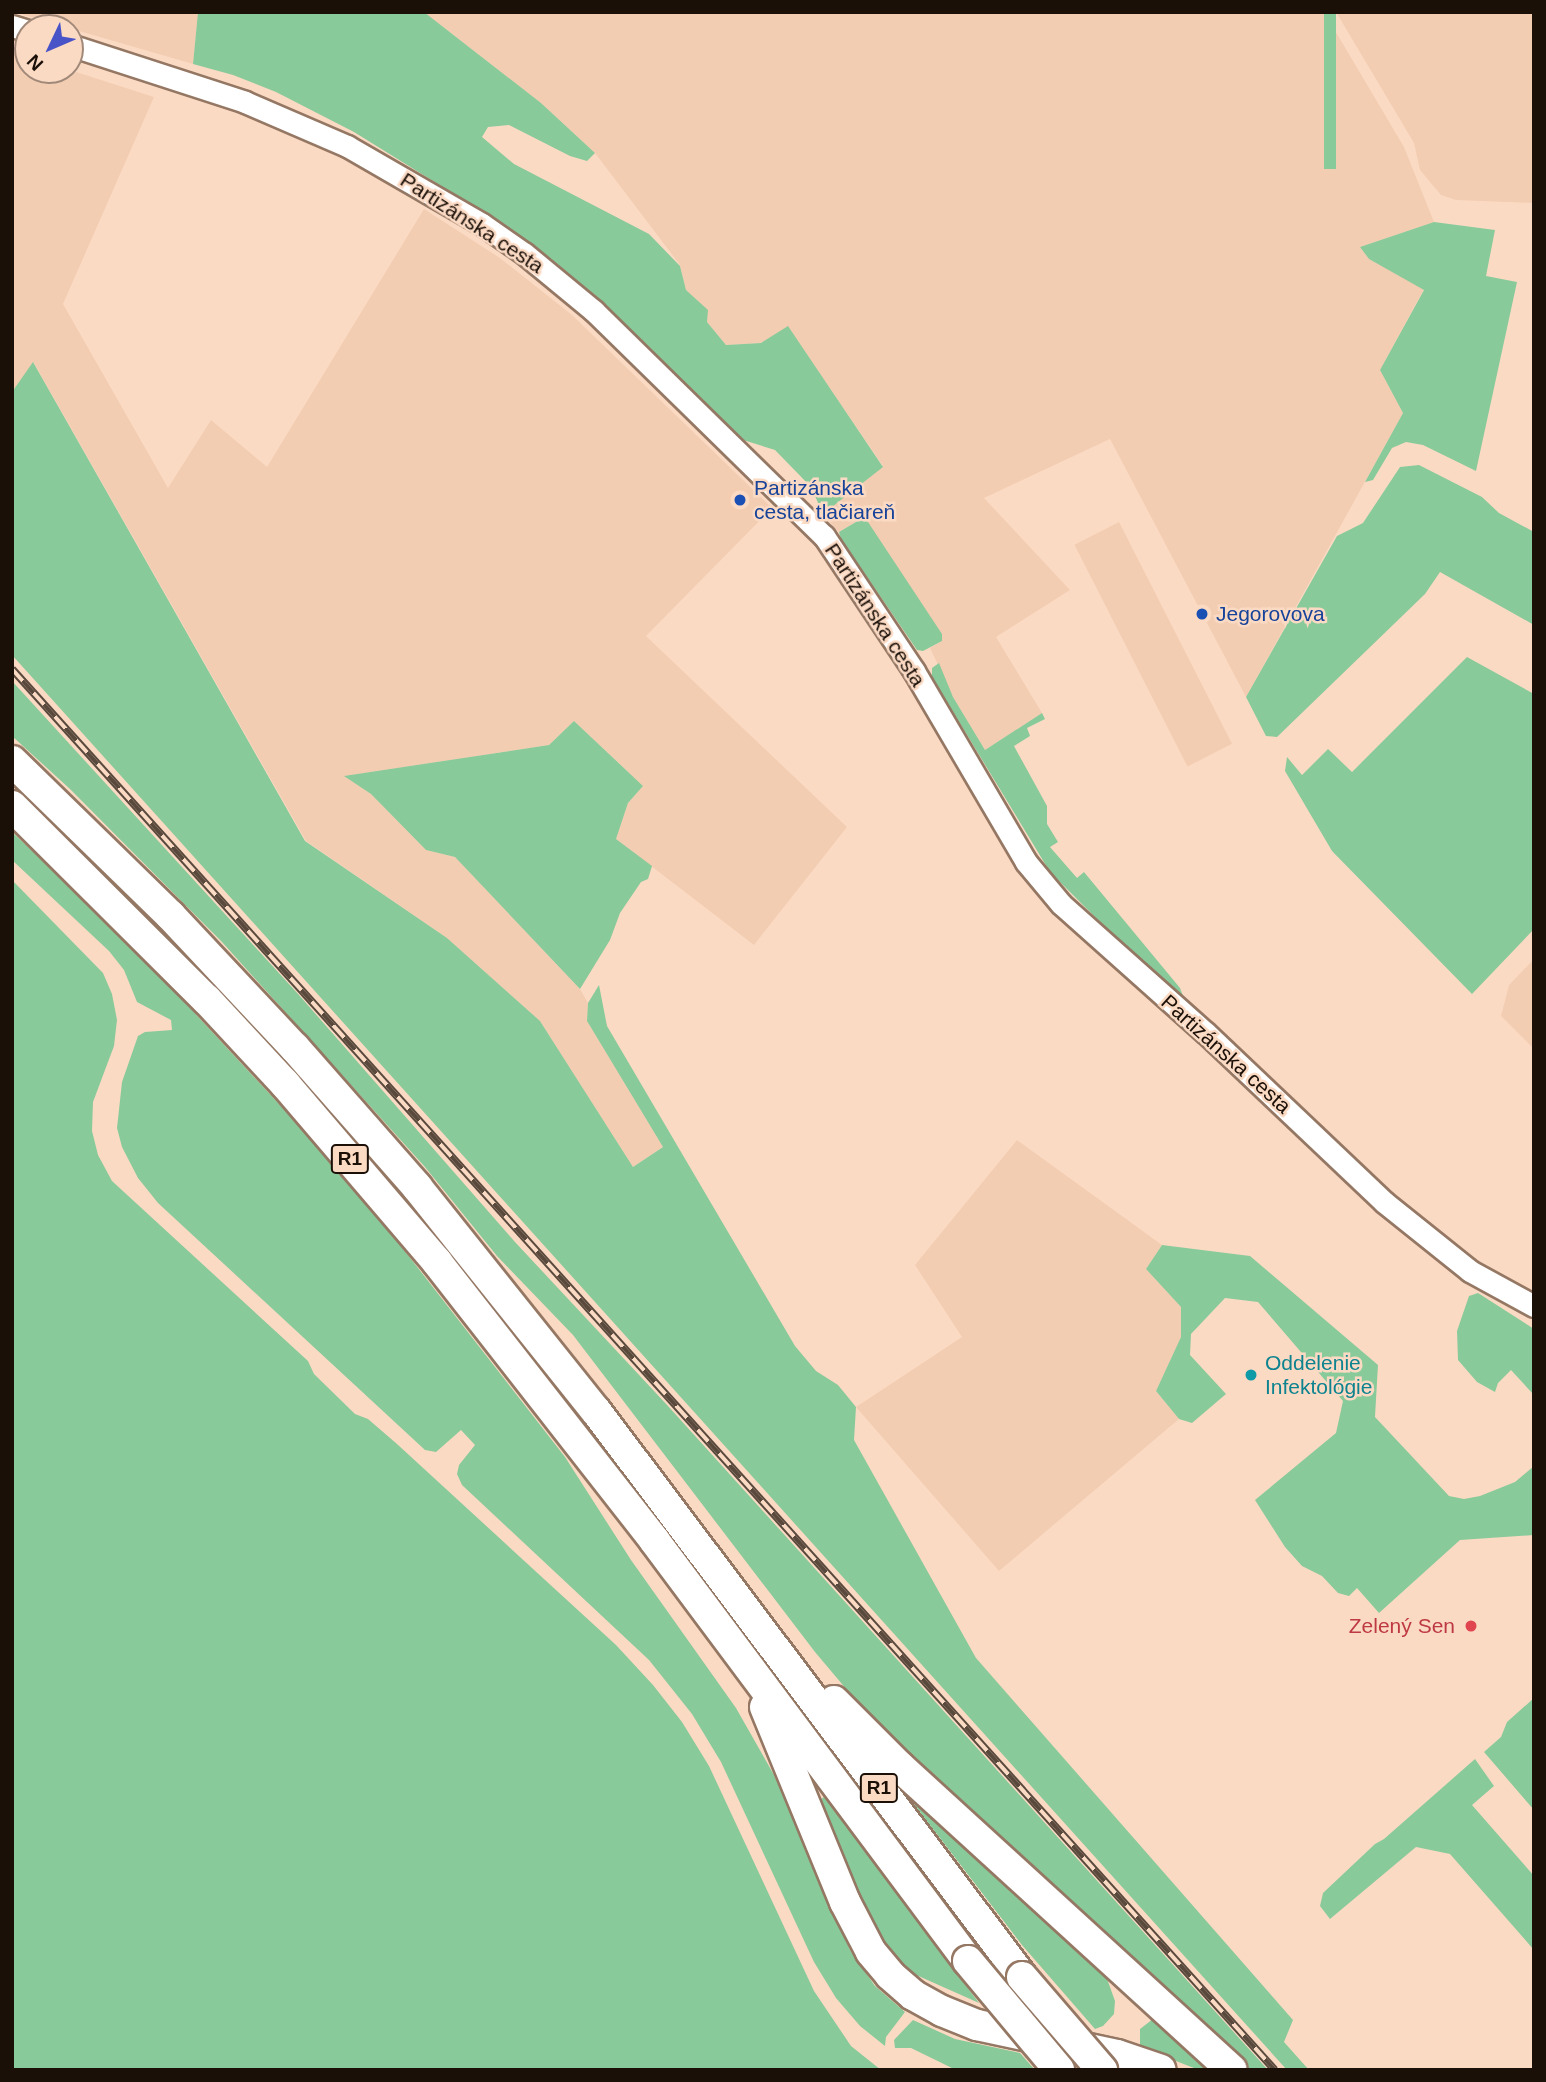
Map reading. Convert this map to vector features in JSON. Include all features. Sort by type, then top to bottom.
[{"type":"highway","name":"R1","points":[[12,761],[170,915],[295,1048],[409,1177],[537,1335],[1023,1977],[1102,2070]]},
{"type":"highway","name":"R1","points":[[12,806],[198,991],[368,1179],[508,1350],[748,1665],[968,1961],[1059,2070]]},
{"type":"highway","points":[[738,1599],[900,1767],[1231,2070]]},
{"type":"highway","points":[[748,1665],[845,1902],[872,1952],[890,1975],[913,1995],[942,2011],[977,2025],[1117,2055],[1161,2070]]},
{"type":"street","name":"Partizánska cesta","points":[[84,50],[245,102],[347,146],[482,224],[525,254],[594,311],[824,536],[914,671],[1026,862],[1061,904],[1206,1033],[1414,1227],[1470,1271],[1534,1306]]},
{"type":"shaded area","points":[[16,12],[198,12],[193,64],[84,32],[84,14]]},
{"type":"shaded area","points":[[424,12],[1324,12],[1404,147],[1434,222],[1360,247],[1369,259],[1424,289],[1380,370],[1403,413],[1246,697],[1110,439],[984,498],[1070,590],[996,637],[1042,713],[985,750],[953,697],[930,648],[942,641],[860,519],[839,532],[823,514],[883,466],[788,327],[761,343],[726,345],[707,322],[707,310],[686,290],[680,265],[595,153],[541,103]]},
{"type":"shaded area","points":[[1336,12],[1534,12],[1534,203],[1456,200],[1441,195],[1420,170],[1414,143]]},
{"type":"shaded area","points":[[12,51],[14,84],[84,84],[84,74],[154,97],[63,304],[168,488],[211,420],[267,467],[424,209],[500,258],[572,315],[772,508],[646,636],[847,827],[754,945],[616,839],[628,803],[643,786],[574,721],[549,745],[345,776],[371,794],[426,850],[455,857],[580,989],[588,1003],[587,1021],[663,1147],[633,1167],[540,1021],[447,938],[306,841],[34,363],[12,392]]},
{"type":"shaded area","points":[[1119,522],[1232,744],[1187,767],[1074,545]]},
{"type":"shaded area","points":[[1534,959],[1534,1049],[1501,1016],[1509,985]]},
{"type":"shaded area","points":[[1017,1140],[1162,1245],[1146,1269],[1181,1307],[1181,1337],[1156,1391],[1179,1419],[999,1571],[856,1407],[962,1337],[915,1265]]},
{"type":"green space","points":[[198,12],[424,12],[541,103],[595,153],[587,161],[570,156],[509,125],[488,127],[482,137],[514,164],[649,234],[680,266],[686,290],[708,310],[707,322],[726,345],[761,343],[788,326],[883,467],[823,514],[811,487],[775,450],[740,439],[595,295],[512,230],[354,132],[276,92],[233,75],[193,64]]},
{"type":"green space","points":[[1324,12],[1336,12],[1336,169],[1324,169]]},
{"type":"green space","points":[[1434,222],[1495,230],[1486,276],[1517,282],[1476,471],[1423,445],[1406,442],[1392,448],[1373,480],[1365,482],[1403,413],[1380,370],[1424,290],[1369,259],[1360,247]]},
{"type":"green space","points":[[33,362],[305,841],[447,938],[540,1021],[633,1167],[663,1147],[587,1021],[588,1003],[599,985],[607,1026],[795,1346],[816,1371],[838,1385],[856,1407],[854,1440],[976,1658],[1293,2020],[1284,2042],[1309,2070],[1287,2070],[12,655],[12,392]]},
{"type":"green space","points":[[1419,465],[1482,497],[1499,513],[1534,532],[1534,625],[1440,572],[1425,594],[1277,737],[1266,736],[1246,697],[1337,536],[1363,523],[1400,467]]},
{"type":"green space","points":[[861,519],[868,522],[942,634],[942,641],[923,651],[917,650],[841,539],[839,532]]},
{"type":"green space","points":[[1467,657],[1534,694],[1534,929],[1472,994],[1332,851],[1285,771],[1287,757],[1302,775],[1328,749],[1352,772]]},
{"type":"green space","points":[[939,663],[953,697],[985,750],[1042,713],[1045,719],[1027,728],[1030,736],[1014,746],[1047,806],[1047,824],[1058,842],[1050,847],[1077,878],[1084,872],[1180,988],[1183,996],[1120,942],[1050,872],[932,677],[932,668]]},
{"type":"green space","points":[[12,681],[299,995],[515,1242],[668,1406],[1268,2070],[1249,2070],[1133,1959],[908,1754],[858,1703],[815,1652],[573,1335],[497,1256],[425,1167],[222,942],[70,789],[12,736]]},
{"type":"green space","points":[[574,721],[643,786],[628,803],[616,839],[652,866],[648,879],[641,882],[620,913],[610,940],[580,989],[455,857],[426,850],[371,794],[344,776],[549,745]]},
{"type":"green space","points":[[12,832],[125,938],[293,1119],[383,1223],[565,1457],[631,1560],[736,1708],[774,1775],[850,1950],[875,1986],[905,2012],[886,2037],[885,2046],[860,2026],[836,1998],[814,1962],[721,1762],[692,1714],[649,1660],[462,1485],[457,1474],[459,1465],[475,1445],[461,1430],[436,1452],[425,1450],[158,1203],[138,1178],[122,1147],[117,1128],[122,1082],[138,1036],[145,1032],[172,1030],[171,1020],[137,1002],[124,970],[109,951],[12,860]]},
{"type":"green space","points":[[12,880],[103,973],[112,994],[117,1020],[114,1046],[93,1102],[92,1131],[98,1155],[112,1181],[308,1361],[314,1374],[355,1414],[368,1419],[397,1444],[616,1645],[653,1685],[682,1722],[709,1766],[814,1991],[851,2046],[881,2070],[12,2070]]},
{"type":"green space","points":[[1162,1245],[1250,1256],[1378,1365],[1375,1417],[1449,1496],[1464,1499],[1480,1496],[1515,1482],[1534,1466],[1534,1535],[1460,1540],[1379,1613],[1357,1588],[1349,1596],[1338,1593],[1322,1576],[1302,1566],[1285,1547],[1255,1500],[1336,1433],[1343,1401],[1258,1302],[1225,1298],[1191,1334],[1190,1355],[1226,1394],[1192,1423],[1179,1419],[1156,1391],[1181,1337],[1181,1307],[1146,1269]]},
{"type":"green space","points":[[1478,1293],[1534,1329],[1534,1395],[1511,1370],[1498,1383],[1495,1392],[1477,1382],[1458,1360],[1457,1331],[1469,1296]]},
{"type":"green space","points":[[1534,1698],[1534,1810],[1484,1752],[1501,1737],[1507,1722]]},
{"type":"green space","points":[[1475,1759],[1494,1786],[1472,1805],[1534,1876],[1534,1950],[1450,1854],[1416,1847],[1330,1919],[1320,1906],[1323,1893],[1375,1844]]},
{"type":"green space","points":[[824,1797],[979,2003],[914,1974],[879,1942],[862,1913],[818,1801]]},
{"type":"green space","points":[[910,1799],[1106,1976],[1115,2001],[1114,2014],[1103,2026],[1095,2029],[1022,1945]]},
{"type":"green space","points":[[1153,2019],[1162,2021],[1214,2070],[1199,2070],[1140,2047],[1140,2029]]},
{"type":"green space","points":[[913,2020],[955,2039],[1020,2053],[1035,2070],[956,2070],[911,2048],[895,2048],[894,2040]]},
{"type":"railway","points":[[12,669],[1275,2070]]},
{"type":"place","name":"Partizánska cesta, tlačiareň","points":[[740,500]]},
{"type":"place","name":"Jegorovova","points":[[1202,614]]},
{"type":"place","name":"Oddelenie Infektológie","points":[[1251,1375]]},
{"type":"place","name":"Zelený Sen","points":[[1471,1626]]}]
